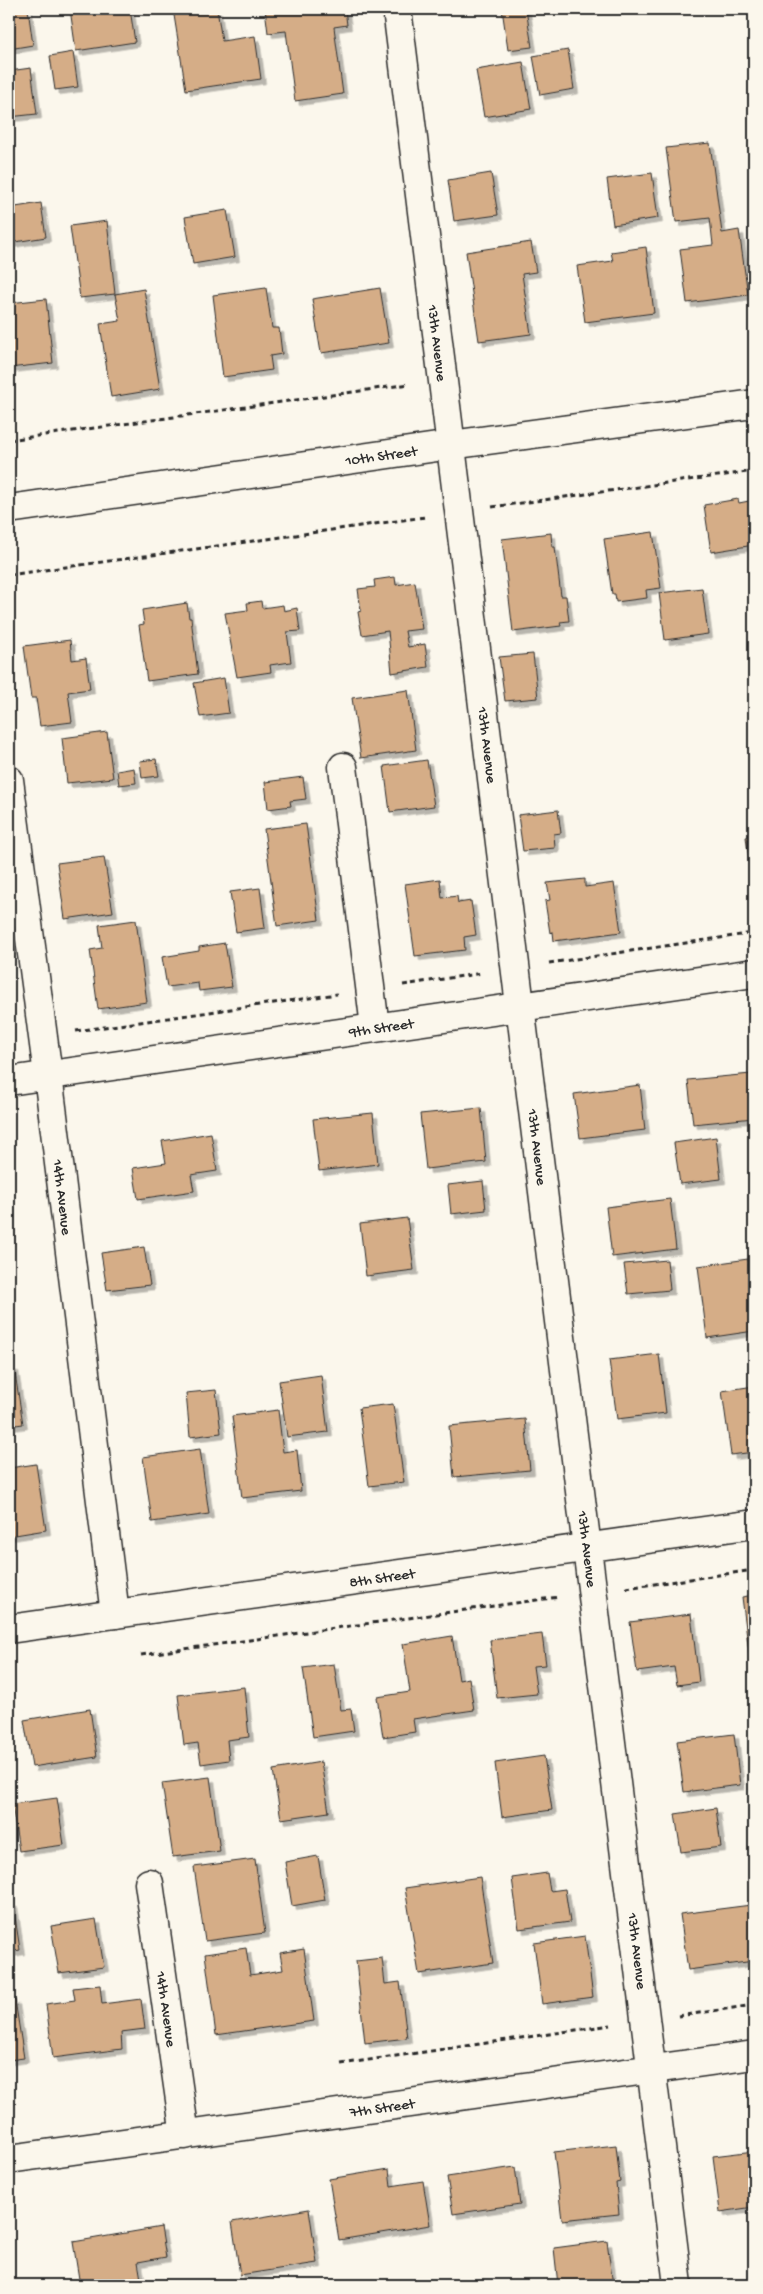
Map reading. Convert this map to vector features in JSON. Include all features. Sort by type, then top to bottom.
[{"type":"street","name":"13th Avenue","points":[[397,9],[678,2285]]},
{"type":"street","name":"10th Street","points":[[9,509],[451,445],[754,404]]},
{"type":"street","points":[[343,768],[375,1027]]},
{"type":"street","name":"14th Avenue","points":[[9,780],[115,1614]]},
{"type":"street","name":"9th Street","points":[[9,1081],[754,973]]},
{"type":"street","name":"8th Street","points":[[9,1629],[754,1524]]},
{"type":"street","name":"14th Avenue","points":[[148,1883],[185,2135]]},
{"type":"street","name":"7th Street","points":[[9,2159],[754,2055]]},
{"type":"path","points":[[9,440],[419,383]]},
{"type":"path","points":[[486,508],[754,471]]},
{"type":"path","points":[[9,575],[427,517]]},
{"type":"path","points":[[544,964],[754,933]]},
{"type":"path","points":[[71,1032],[491,972]]},
{"type":"path","points":[[621,1589],[754,1570]]},
{"type":"path","points":[[141,1656],[561,1596]]},
{"type":"path","points":[[673,2017],[754,2006]]},
{"type":"path","points":[[341,2064],[614,2025]]},
{"type":"building","points":[[9,9],[28,9],[33,45],[9,49]]},
{"type":"building","points":[[70,9],[130,9],[135,42],[76,51]]},
{"type":"building","points":[[173,9],[217,9],[222,41],[255,36],[261,79],[186,90]]},
{"type":"building","points":[[265,9],[345,9],[347,25],[334,27],[343,94],[295,101],[286,31],[268,33]]},
{"type":"building","points":[[502,9],[526,9],[532,47],[508,50]]},
{"type":"building","points":[[568,50],[574,89],[540,95],[533,56]]},
{"type":"building","points":[[73,52],[78,87],[55,90],[50,56]]},
{"type":"building","points":[[523,62],[531,109],[484,117],[476,70]]},
{"type":"building","points":[[31,68],[37,114],[9,117],[9,71]]},
{"type":"building","points":[[710,143],[722,233],[739,230],[748,295],[687,303],[680,249],[713,245],[710,218],[676,222],[666,148]]},
{"type":"building","points":[[491,173],[498,215],[454,221],[448,180]]},
{"type":"building","points":[[652,173],[658,218],[613,225],[607,179]]},
{"type":"building","points":[[41,203],[46,237],[9,243],[9,208]]},
{"type":"building","points":[[227,210],[235,257],[193,264],[185,217]]},
{"type":"building","points":[[107,221],[115,294],[80,298],[70,226]]},
{"type":"building","points":[[531,242],[536,272],[522,274],[531,334],[479,341],[466,252]]},
{"type":"building","points":[[646,247],[654,313],[585,322],[577,266],[613,261],[611,252]]},
{"type":"building","points":[[266,288],[272,328],[279,328],[282,354],[270,356],[272,370],[223,377],[213,295]]},
{"type":"building","points":[[380,288],[389,343],[321,353],[312,299]]},
{"type":"building","points":[[144,289],[160,389],[111,397],[100,324],[120,321],[115,294]]},
{"type":"building","points":[[46,299],[53,363],[9,368],[9,303]]},
{"type":"building","points":[[738,499],[739,503],[754,500],[754,545],[711,552],[704,505]]},
{"type":"building","points":[[653,532],[661,588],[646,590],[647,598],[616,602],[615,594],[612,594],[604,539]]},
{"type":"building","points":[[551,533],[552,547],[555,547],[561,596],[566,596],[569,621],[560,622],[561,626],[513,632],[502,539]]},
{"type":"building","points":[[395,577],[396,585],[415,582],[422,629],[405,631],[408,647],[425,644],[428,667],[392,673],[388,631],[362,635],[358,612],[361,611],[358,589],[375,587],[374,580]]},
{"type":"building","points":[[702,588],[708,634],[665,640],[659,593]]},
{"type":"building","points":[[261,601],[262,608],[283,605],[284,611],[297,608],[300,631],[287,632],[291,662],[270,665],[271,672],[237,677],[225,613],[248,610],[247,603]]},
{"type":"building","points":[[187,603],[189,618],[191,618],[198,674],[147,681],[139,625],[144,624],[142,610]]},
{"type":"building","points":[[70,640],[72,660],[86,658],[90,689],[68,692],[72,722],[40,726],[36,698],[31,698],[24,646]]},
{"type":"building","points":[[533,654],[538,698],[505,701],[499,657]]},
{"type":"building","points":[[224,678],[229,713],[200,717],[194,683]]},
{"type":"building","points":[[408,690],[416,750],[361,758],[352,698]]},
{"type":"building","points":[[107,732],[113,778],[67,783],[62,738]]},
{"type":"building","points":[[156,759],[159,776],[142,778],[140,761]]},
{"type":"building","points":[[427,760],[434,806],[390,812],[384,766]]},
{"type":"building","points":[[134,768],[136,783],[119,785],[117,771]]},
{"type":"building","points":[[303,777],[306,799],[290,801],[291,806],[268,809],[265,782]]},
{"type":"building","points":[[754,785],[754,823],[749,786]]},
{"type":"building","points":[[558,810],[561,833],[554,834],[555,848],[523,851],[518,815]]},
{"type":"building","points":[[306,824],[319,920],[277,926],[264,829]]},
{"type":"building","points":[[754,836],[754,882],[752,882],[746,837]]},
{"type":"building","points":[[104,857],[113,912],[65,919],[57,863]]},
{"type":"building","points":[[440,879],[442,898],[457,896],[458,903],[471,901],[476,935],[464,937],[465,950],[415,956],[405,884]]},
{"type":"building","points":[[585,879],[585,887],[614,883],[621,932],[554,941],[553,932],[550,933],[545,901],[550,900],[547,883]]},
{"type":"building","points":[[260,888],[265,928],[236,932],[230,892]]},
{"type":"building","points":[[136,920],[147,1002],[98,1009],[90,950],[102,948],[99,925]]},
{"type":"building","points":[[225,943],[232,987],[199,991],[198,983],[167,987],[162,957],[199,951],[199,947]]},
{"type":"building","points":[[751,1074],[754,1118],[693,1124],[688,1080]]},
{"type":"building","points":[[640,1085],[645,1130],[580,1138],[574,1094]]},
{"type":"building","points":[[481,1108],[486,1162],[426,1169],[420,1114]]},
{"type":"building","points":[[373,1113],[378,1164],[319,1171],[313,1119]]},
{"type":"building","points":[[211,1133],[217,1171],[191,1175],[194,1191],[138,1199],[133,1168],[166,1163],[162,1141]]},
{"type":"building","points":[[716,1137],[721,1179],[680,1184],[674,1143]]},
{"type":"building","points":[[483,1181],[486,1210],[451,1214],[448,1185]]},
{"type":"building","points":[[670,1199],[676,1249],[612,1257],[606,1207]]},
{"type":"building","points":[[407,1218],[414,1270],[366,1276],[360,1224]]},
{"type":"building","points":[[144,1247],[150,1285],[107,1290],[101,1253]]},
{"type":"building","points":[[748,1259],[754,1303],[754,1331],[707,1338],[698,1266]]},
{"type":"building","points":[[667,1260],[670,1290],[628,1294],[624,1264]]},
{"type":"building","points":[[659,1354],[666,1413],[617,1419],[609,1360]]},
{"type":"building","points":[[9,1367],[14,1367],[23,1424],[9,1426]]},
{"type":"building","points":[[321,1375],[328,1432],[287,1437],[279,1381]]},
{"type":"building","points":[[754,1386],[754,1452],[731,1455],[722,1391]]},
{"type":"building","points":[[216,1390],[221,1433],[190,1437],[186,1393]]},
{"type":"building","points":[[393,1404],[404,1482],[369,1486],[359,1408]]},
{"type":"building","points":[[278,1410],[283,1452],[297,1450],[301,1491],[242,1498],[232,1416]]},
{"type":"building","points":[[525,1419],[530,1470],[454,1477],[449,1426]]},
{"type":"building","points":[[200,1449],[209,1514],[152,1522],[143,1457]]},
{"type":"building","points":[[36,1464],[46,1530],[9,1536],[9,1468]]},
{"type":"building","points":[[754,1595],[754,1667],[751,1668],[742,1597]]},
{"type":"building","points":[[691,1614],[699,1682],[677,1685],[674,1667],[637,1672],[630,1622]]},
{"type":"building","points":[[542,1634],[546,1665],[533,1666],[537,1694],[497,1698],[490,1640]]},
{"type":"building","points":[[452,1636],[459,1680],[469,1678],[474,1710],[413,1719],[415,1732],[383,1737],[377,1697],[410,1692],[403,1644]]},
{"type":"building","points":[[334,1664],[341,1710],[351,1709],[354,1731],[313,1737],[303,1668]]},
{"type":"building","points":[[244,1687],[249,1737],[227,1740],[229,1760],[201,1764],[198,1743],[184,1745],[178,1695]]},
{"type":"building","points":[[90,1709],[97,1757],[32,1767],[24,1720]]},
{"type":"building","points":[[734,1734],[740,1785],[684,1792],[677,1741]]},
{"type":"building","points":[[544,1756],[552,1810],[502,1817],[495,1763]]},
{"type":"building","points":[[321,1762],[329,1812],[281,1819],[273,1770]]},
{"type":"building","points":[[210,1777],[220,1851],[173,1857],[162,1783]]},
{"type":"building","points":[[57,1798],[64,1845],[19,1851],[12,1804]]},
{"type":"building","points":[[716,1808],[721,1847],[681,1852],[675,1814]]},
{"type":"building","points":[[318,1856],[325,1900],[292,1906],[285,1862]]},
{"type":"building","points":[[255,1859],[265,1933],[205,1941],[194,1867]]},
{"type":"building","points":[[547,1873],[550,1891],[565,1889],[570,1922],[519,1929],[512,1878]]},
{"type":"building","points":[[480,1877],[493,1963],[419,1974],[405,1888]]},
{"type":"building","points":[[9,1903],[13,1903],[20,1950],[9,1952]]},
{"type":"building","points":[[751,1905],[754,1925],[754,1961],[688,1970],[680,1914]]},
{"type":"building","points":[[96,1919],[104,1967],[59,1973],[51,1926]]},
{"type":"building","points":[[585,1936],[593,1997],[542,2004],[534,1943]]},
{"type":"building","points":[[246,1948],[250,1975],[283,1970],[280,1953],[304,1949],[314,2021],[216,2035],[205,1954]]},
{"type":"building","points":[[382,1958],[385,1984],[400,1982],[407,2038],[365,2043],[356,1961]]},
{"type":"building","points":[[100,1985],[102,2004],[141,1999],[145,2029],[121,2032],[122,2049],[53,2058],[46,2004],[75,2000],[73,1988]]},
{"type":"building","points":[[15,2000],[24,2058],[9,2060],[9,2001]]},
{"type":"building","points":[[616,2145],[620,2182],[616,2183],[619,2214],[562,2220],[554,2152]]},
{"type":"building","points":[[754,2151],[754,2207],[720,2212],[713,2156]]},
{"type":"building","points":[[515,2167],[520,2204],[453,2214],[447,2177]]},
{"type":"building","points":[[389,2169],[391,2186],[423,2181],[430,2225],[339,2240],[329,2179]]},
{"type":"building","points":[[309,2209],[317,2263],[240,2275],[232,2222]]},
{"type":"building","points":[[161,2227],[166,2257],[138,2262],[142,2285],[80,2285],[73,2242]]},
{"type":"building","points":[[754,2240],[754,2271],[750,2241]]},
{"type":"building","points":[[607,2241],[613,2285],[558,2285],[554,2248]]}]
